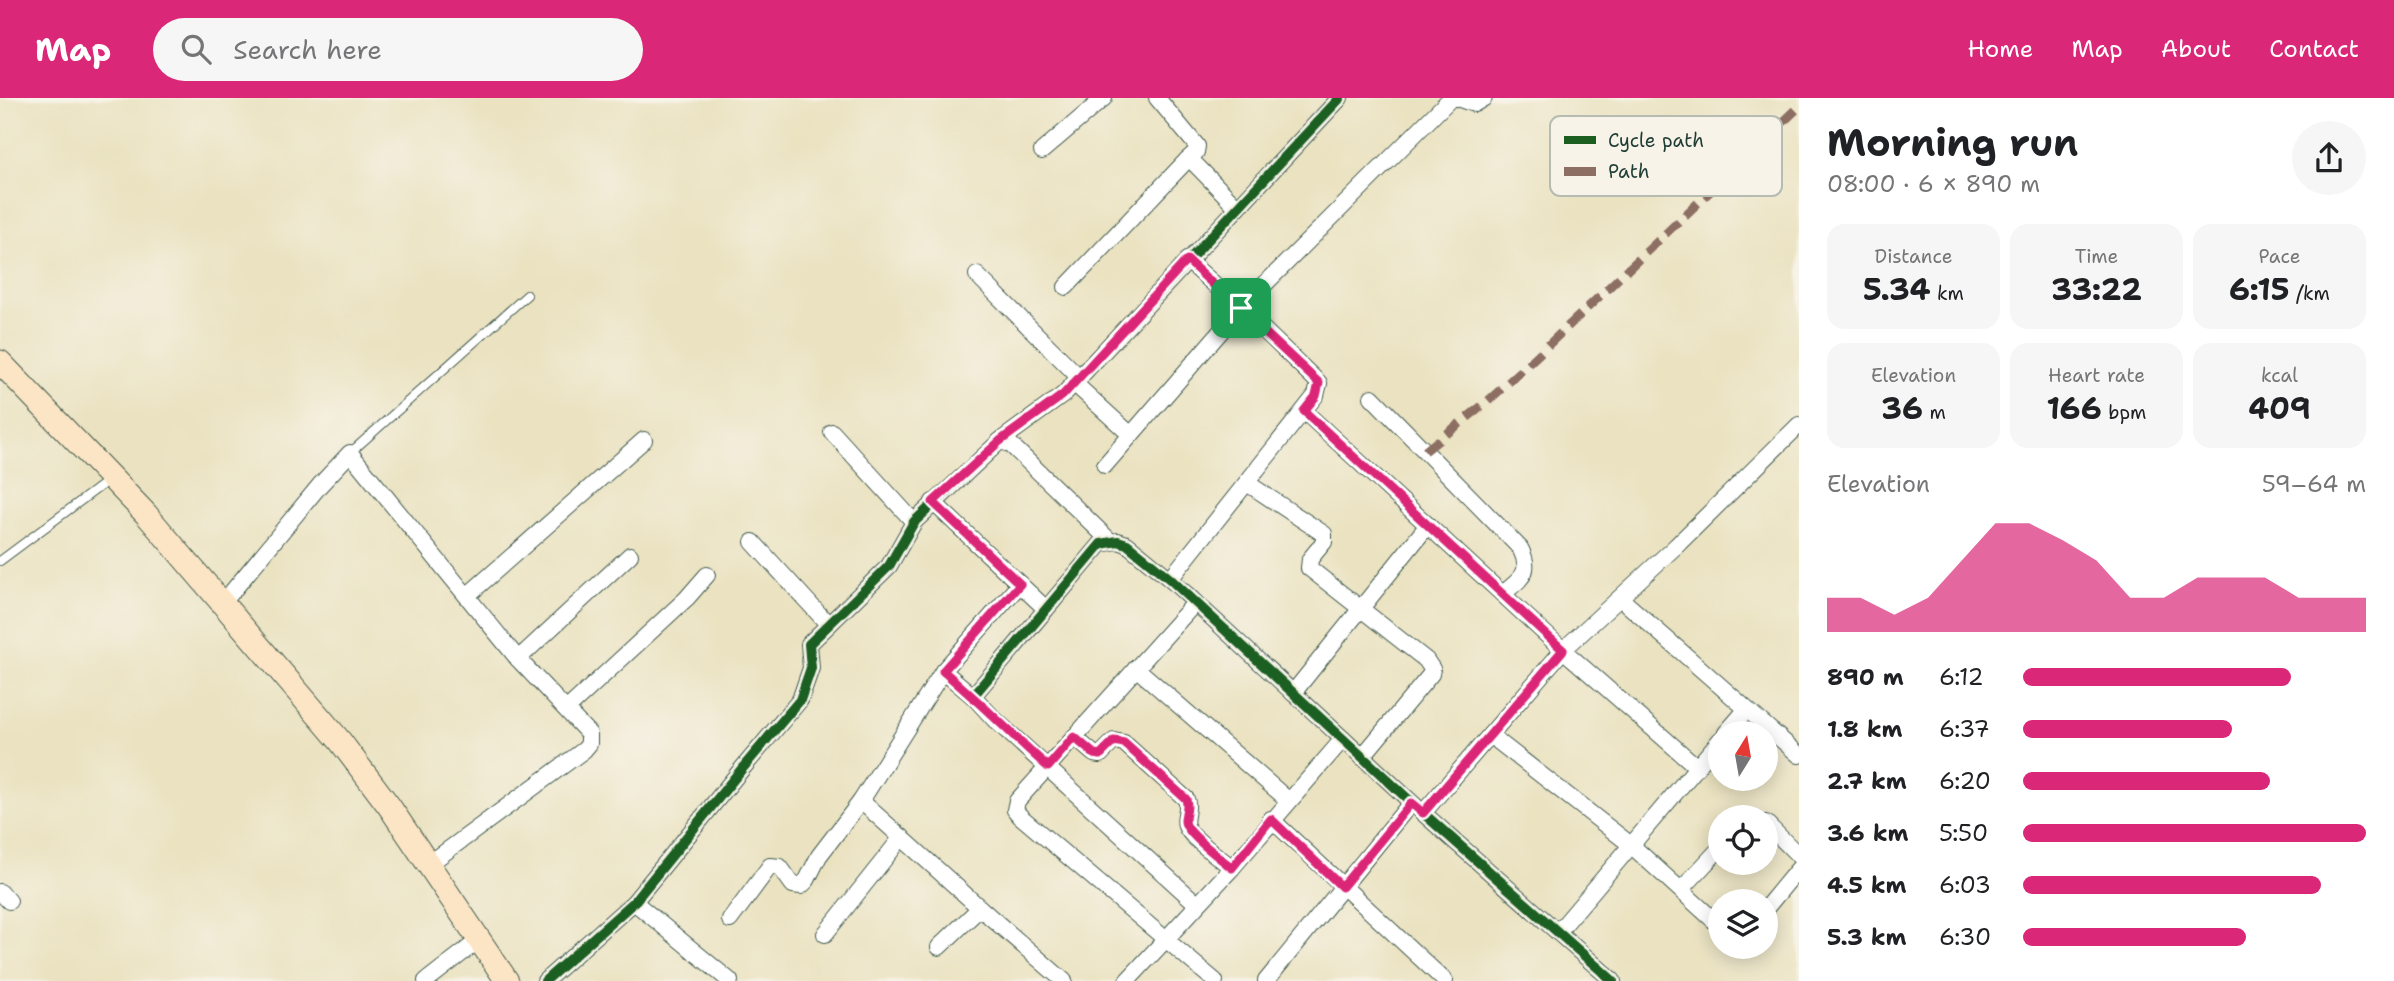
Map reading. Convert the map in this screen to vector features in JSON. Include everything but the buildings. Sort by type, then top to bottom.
[{"type":"main road","points":[[0,362],[113,477],[340,741],[429,864],[508,981]]},
{"type":"street","points":[[1042,151],[1104,98]]},
{"type":"street","points":[[1066,287],[1196,152],[1197,146],[1157,98]]},
{"type":"street","points":[[545,981],[634,902],[800,700],[811,668],[809,644],[889,566],[914,522],[1000,441],[1063,395],[1340,98]]},
{"type":"street","points":[[1105,465],[1241,308],[1451,98]]},
{"type":"street","points":[[1457,98],[1475,104],[1484,98]]},
{"type":"street","points":[[1187,160],[1194,163],[1237,207]]},
{"type":"street","points":[[1170,579],[1316,396],[1319,383],[1187,260]]},
{"type":"street","points":[[977,275],[1131,435]]},
{"type":"street","points":[[1372,397],[1520,548],[1527,566],[1523,576],[1503,594]]},
{"type":"street","points":[[1304,411],[1563,650],[1697,767]]},
{"type":"street","points":[[1266,981],[1342,887],[1490,735],[1563,650],[1799,425]]},
{"type":"street","points":[[832,432],[914,522]]},
{"type":"street","points":[[468,595],[643,440]]},
{"type":"street","points":[[1000,441],[1010,444],[1110,541]]},
{"type":"street","points":[[222,604],[320,485],[350,453],[518,659],[589,734],[589,744],[584,750],[429,864]]},
{"type":"street","points":[[1247,483],[1324,534],[1324,542],[1310,559],[1309,568],[1360,611],[1426,660],[1432,669],[1362,757]]},
{"type":"street","points":[[933,502],[1046,609]]},
{"type":"street","points":[[1293,693],[1428,525]]},
{"type":"street","points":[[973,696],[1101,544],[1110,541],[1127,544],[1170,579],[1417,808],[1614,981]]},
{"type":"street","points":[[753,542],[828,624]]},
{"type":"street","points":[[518,659],[631,555]]},
{"type":"street","points":[[567,709],[687,598],[708,575]]},
{"type":"street","points":[[730,920],[770,866],[780,867],[793,885],[801,886],[807,880],[819,856],[861,800],[943,671],[1020,584]]},
{"type":"street","points":[[1620,598],[1799,755]]},
{"type":"street","points":[[1195,603],[1017,801],[1015,810],[1215,981]]},
{"type":"street","points":[[1136,668],[1289,800]]},
{"type":"street","points":[[943,671],[1197,904]]},
{"type":"street","points":[[1736,721],[1746,710]]},
{"type":"street","points":[[1490,735],[1631,845],[1708,915]]},
{"type":"street","points":[[1074,737],[1094,754],[1100,755],[1114,741],[1124,743],[1186,799],[1188,810],[1185,821],[1189,832],[1232,868]]},
{"type":"street","points":[[1129,981],[1165,938],[1232,868],[1271,819],[1343,739]]},
{"type":"street","points":[[1558,932],[1708,754]]},
{"type":"street","points":[[861,800],[1064,981]]},
{"type":"street","points":[[1271,819],[1439,979]]},
{"type":"street","points":[[1778,835],[1799,856]]},
{"type":"street","points":[[825,934],[902,837]]},
{"type":"street","points":[[1681,890],[1708,861]]},
{"type":"street","points":[[1778,893],[1799,868]]},
{"type":"street","points":[[634,902],[730,981]]},
{"type":"street","points":[[939,947],[980,908]]},
{"type":"street","points":[[426,981],[479,940]]},
{"type":"lane","points":[[350,453],[527,295]]},
{"type":"lane","points":[[0,561],[113,477]]},
{"type":"marked path","points":[[1782,123],[1799,107]]},
{"type":"marked path","points":[[1425,451],[1487,402],[1705,196]]},
{"type":"cycle path","points":[[545,981],[634,902],[800,700],[811,668],[809,644],[889,566],[914,522],[1000,441],[1063,395],[1340,98]]},
{"type":"cycle path","points":[[943,671],[973,696],[1101,544],[1118,541],[1127,544],[1170,579],[1423,813],[1613,981]]},
{"type":"route","points":[[1187,260],[1241,308],[1319,383],[1316,396],[1304,411],[1563,650],[1423,813],[1411,803],[1342,887],[1271,819],[1232,868],[1189,832],[1185,821],[1188,810],[1186,799],[1124,743],[1114,741],[1100,755],[1094,754],[1074,737],[1048,767],[943,671],[1020,584],[933,502],[1000,441],[1063,395],[1187,260]]}]
